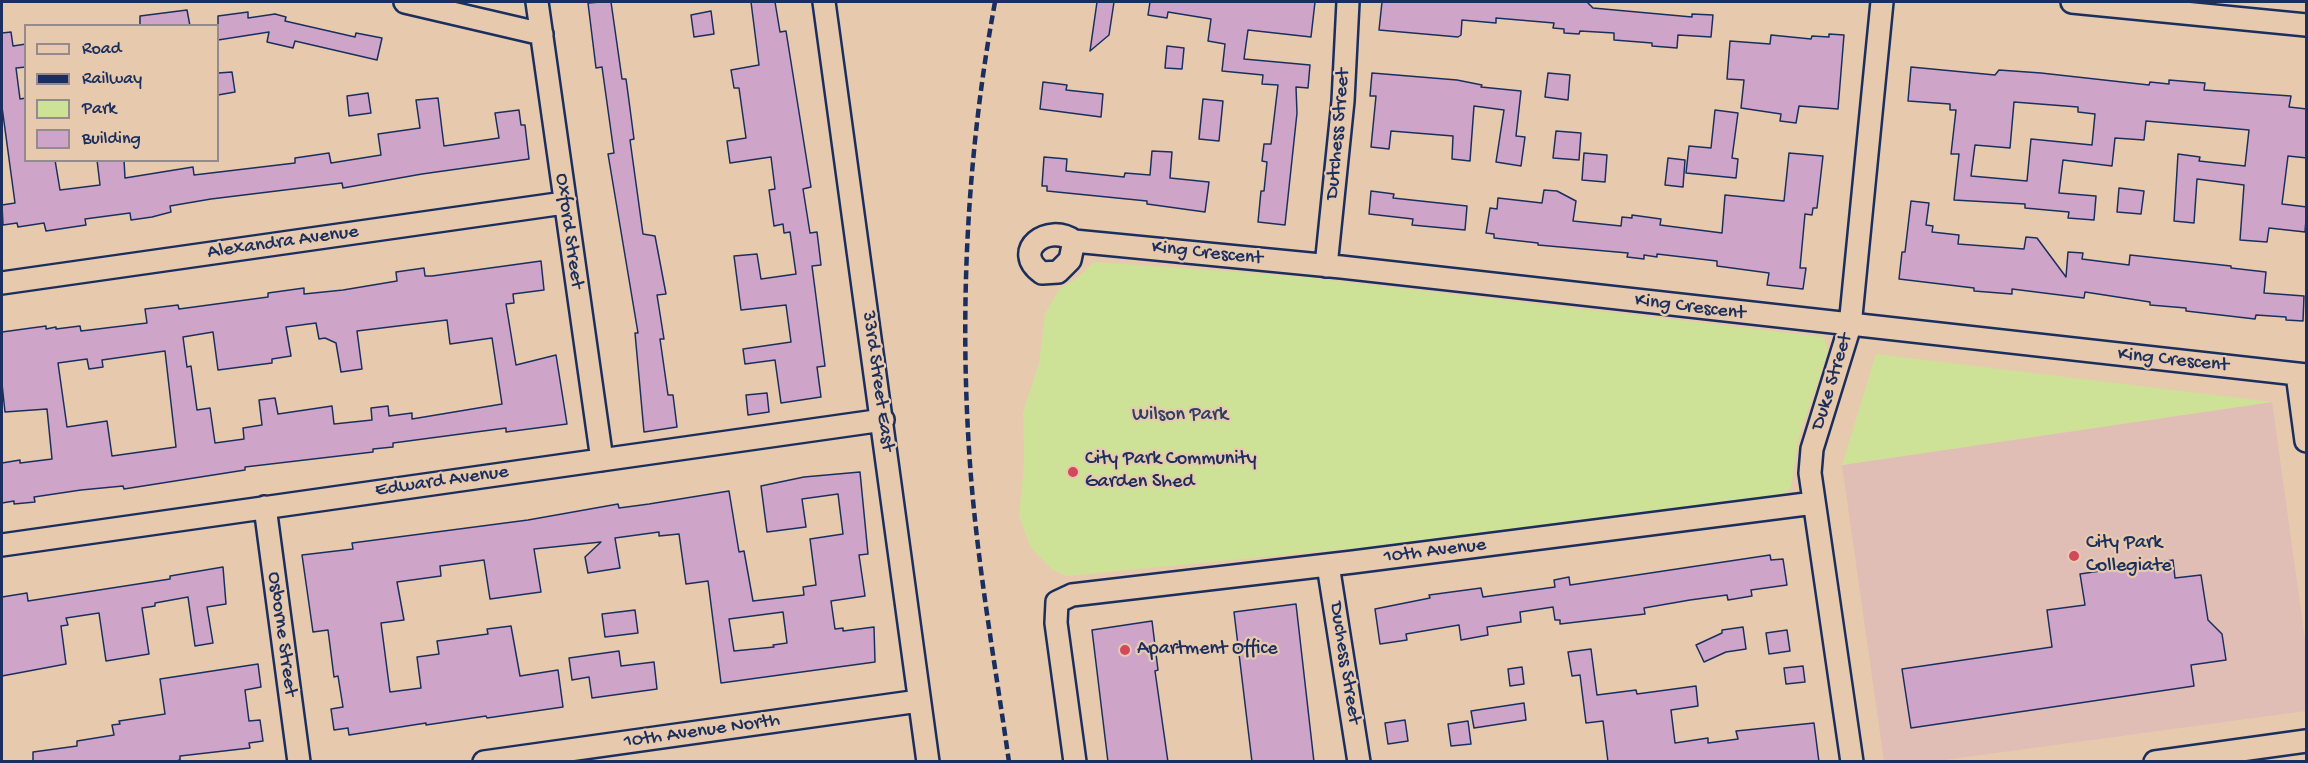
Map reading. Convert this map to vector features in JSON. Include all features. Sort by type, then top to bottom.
[{"type":"street","points":[[405,2],[542,34]]},
{"type":"street","name":"Oxford Street","points":[[537,2],[602,460]]},
{"type":"street","name":"33rd Street East","points":[[824,2],[928,762]]},
{"type":"street","name":"Dutchess Street","points":[[1326,266],[1343,101],[1348,2]]},
{"type":"street","name":"Duke Street","points":[[1852,762],[1810,473],[1812,449],[1850,326],[1882,2]]},
{"type":"street","points":[[2072,2],[2307,25]]},
{"type":"street","name":"Alexandra Avenue","points":[[2,283],[564,203]]},
{"type":"street","name":"King Crescent","points":[[1074,241],[1326,266],[2302,375]]},
{"type":"street","points":[[2302,375],[2307,441]]},
{"type":"street","name":"Edward Avenue","points":[[2,545],[883,420]]},
{"type":"street","name":"10th Avenue","points":[[1075,762],[1056,623],[1057,602],[1072,595],[1814,503]]},
{"type":"street","name":"Osborne Street","points":[[265,507],[299,762]]},
{"type":"street","name":"Duchess Street","points":[[1328,565],[1359,762]]},
{"type":"street","name":"10th Avenue North","points":[[484,762],[615,753],[920,700]]},
{"type":"street","points":[[2155,762],[2307,741]]},
{"type":"shaded area","name":"City Park Collegiate","points":[[2272,402],[2306,647],[2306,711],[1937,761],[1884,761],[1842,465]]},
{"type":"green space","name":"Wilson Park","points":[[1094,262],[1293,276],[1824,337],[1828,351],[1799,436],[1791,487],[1785,494],[1368,547],[1066,576],[1053,570],[1031,548],[1019,516],[1024,463],[1023,412],[1039,363],[1045,314],[1060,288],[1075,280]]},
{"type":"green space","points":[[1876,354],[2272,402],[1842,465]]},
{"type":"building","points":[[611,2],[622,79],[626,79],[634,139],[630,140],[643,234],[655,236],[666,294],[657,295],[664,339],[660,339],[668,395],[673,395],[677,427],[644,432],[635,333],[638,333],[608,154],[614,153],[602,67],[596,68],[588,3]]},
{"type":"building","points":[[751,2],[775,2],[780,32],[786,31],[811,187],[803,189],[810,233],[817,232],[821,265],[812,266],[825,366],[817,367],[821,397],[781,403],[775,360],[745,364],[743,349],[791,342],[786,305],[741,310],[734,256],[757,254],[761,279],[796,274],[790,232],[784,233],[783,224],[774,226],[769,190],[775,189],[771,157],[730,163],[727,141],[746,138],[739,88],[734,88],[731,70],[759,65]]},
{"type":"building","points":[[1097,2],[1114,2],[1109,35],[1090,51]]},
{"type":"building","points":[[1150,2],[1315,2],[1311,37],[1248,30],[1244,59],[1310,65],[1308,88],[1296,87],[1297,113],[1285,225],[1258,222],[1267,162],[1262,161],[1264,144],[1271,144],[1278,85],[1262,84],[1263,75],[1222,71],[1225,44],[1208,41],[1211,19],[1168,12],[1167,18],[1148,15]]},
{"type":"building","points":[[1382,2],[1587,2],[1593,8],[1692,17],[1692,14],[1713,15],[1711,37],[1678,35],[1677,48],[1652,46],[1652,43],[1614,40],[1614,33],[1580,31],[1579,34],[1564,33],[1564,29],[1553,28],[1554,23],[1496,18],[1496,23],[1462,20],[1461,35],[1458,37],[1379,30]]},
{"type":"building","points":[[187,10],[190,24],[140,24],[140,16]]},
{"type":"building","points":[[711,11],[714,34],[694,37],[691,15]]},
{"type":"building","points":[[248,12],[248,18],[275,14],[286,17],[285,21],[355,37],[356,33],[382,38],[377,60],[295,41],[293,48],[267,42],[269,32],[219,40],[218,16]]},
{"type":"building","points":[[11,32],[13,46],[24,44],[24,67],[16,68],[20,99],[24,98],[24,162],[55,162],[60,190],[100,185],[97,162],[124,162],[125,178],[193,167],[194,175],[295,163],[295,158],[329,153],[331,163],[381,155],[378,134],[420,128],[416,100],[438,98],[444,146],[499,138],[495,113],[519,110],[521,125],[525,125],[529,159],[343,188],[342,183],[211,199],[170,206],[171,212],[152,217],[131,220],[130,213],[85,219],[86,225],[46,231],[44,223],[18,227],[17,223],[3,225],[2,205],[15,203],[2,107],[2,33]]},
{"type":"building","points":[[1829,34],[1844,35],[1838,109],[1799,106],[1796,123],[1780,121],[1781,114],[1741,108],[1744,80],[1727,79],[1730,41],[1770,44],[1771,35],[1811,39],[1812,36],[1829,37]]},
{"type":"building","points":[[1167,46],[1184,48],[1182,69],[1165,68]]},
{"type":"building","points":[[1911,67],[1995,75],[1999,70],[2041,73],[2149,85],[2150,82],[2169,84],[2169,80],[2205,83],[2204,90],[2291,96],[2289,107],[2307,109],[2307,158],[2288,156],[2282,204],[2307,207],[2305,232],[2269,228],[2267,242],[2240,240],[2244,185],[2197,179],[2194,223],[2174,221],[2178,154],[2200,157],[2199,161],[2245,166],[2249,130],[2146,121],[2144,140],[2115,138],[2112,166],[2063,160],[2059,193],[2096,196],[2094,220],[2068,218],[2069,212],[2025,208],[2025,204],[1954,200],[1959,154],[1951,154],[1956,110],[1950,110],[1950,104],[1908,101]],"holes":[[[2014,102],[2078,107],[2078,112],[2095,114],[2092,145],[2031,139],[2027,181],[1971,176],[1975,145],[2010,148]]]},
{"type":"building","points":[[232,72],[235,92],[219,95],[219,73]]},
{"type":"building","points":[[1372,73],[1457,80],[1482,85],[1481,87],[1521,91],[1516,136],[1525,137],[1521,166],[1496,162],[1504,110],[1474,106],[1470,161],[1452,159],[1453,136],[1391,131],[1389,149],[1371,147],[1376,96],[1370,96]]},
{"type":"building","points":[[1548,73],[1570,75],[1568,100],[1545,97]]},
{"type":"building","points":[[1043,82],[1067,85],[1066,90],[1103,94],[1101,117],[1040,109]]},
{"type":"building","points":[[368,93],[371,113],[349,116],[347,96]]},
{"type":"building","points":[[1203,99],[1223,101],[1219,141],[1199,139]]},
{"type":"building","points":[[1715,110],[1738,113],[1732,158],[1738,159],[1736,178],[1686,173],[1689,146],[1711,148]]},
{"type":"building","points":[[1556,131],[1581,133],[1579,160],[1553,158]]},
{"type":"building","points":[[1152,151],[1172,152],[1170,178],[1209,182],[1205,212],[1147,204],[1147,201],[1047,191],[1047,186],[1042,186],[1044,157],[1067,159],[1066,171],[1124,177],[1125,173],[1150,175]]},
{"type":"building","points":[[1584,153],[1607,155],[1605,182],[1582,180]]},
{"type":"building","points":[[1789,153],[1823,156],[1817,208],[1813,208],[1812,215],[1805,214],[1800,268],[1806,268],[1803,289],[1767,285],[1769,273],[1717,266],[1717,261],[1657,254],[1657,257],[1644,255],[1644,259],[1627,257],[1628,253],[1538,245],[1538,243],[1494,238],[1494,234],[1486,233],[1490,208],[1497,209],[1498,198],[1542,203],[1544,190],[1557,191],[1576,201],[1573,221],[1621,226],[1622,217],[1632,218],[1632,215],[1661,219],[1660,225],[1722,233],[1725,195],[1784,201]]},
{"type":"building","points":[[1668,158],[1685,160],[1683,187],[1665,185]]},
{"type":"building","points":[[2119,188],[2144,191],[2141,214],[2117,212]]},
{"type":"building","points":[[1371,191],[1394,194],[1393,198],[1467,206],[1465,230],[1412,225],[1413,219],[1369,214]]},
{"type":"building","points":[[1911,201],[1929,203],[1926,225],[1933,226],[1932,232],[1959,235],[1958,244],[2024,249],[2026,237],[2037,238],[2066,277],[2068,252],[2083,253],[2082,259],[2129,265],[2130,255],[2266,272],[2264,293],[2304,296],[2303,321],[2286,320],[2286,317],[2256,315],[2255,319],[2186,311],[2186,308],[2150,305],[2150,302],[2085,292],[2084,298],[2012,289],[2012,294],[1974,291],[1974,288],[1899,279],[1902,252],[1905,252]]},
{"type":"building","points":[[541,261],[544,290],[513,294],[514,303],[506,304],[516,365],[556,355],[567,424],[506,432],[506,428],[393,443],[393,447],[373,449],[373,452],[245,467],[245,470],[124,489],[123,486],[81,490],[34,497],[35,502],[2,503],[2,463],[52,459],[47,409],[5,412],[2,384],[2,332],[46,326],[46,329],[56,327],[56,329],[80,326],[81,331],[147,323],[145,309],[178,305],[179,309],[268,297],[268,293],[304,288],[304,294],[343,290],[397,281],[396,272],[424,268],[425,276]],"holes":[[[447,320],[450,344],[492,338],[502,404],[412,419],[412,413],[389,416],[388,406],[371,408],[372,420],[334,424],[332,406],[278,414],[275,398],[259,400],[262,425],[243,428],[244,439],[215,443],[210,408],[197,410],[191,366],[187,367],[183,337],[213,332],[218,370],[272,363],[272,359],[291,356],[286,327],[316,323],[319,339],[325,338],[336,343],[341,372],[362,369],[357,331]],[[165,351],[176,447],[112,456],[107,421],[67,427],[58,363],[87,359],[89,369],[103,367],[102,360]]]},
{"type":"building","points":[[767,393],[769,412],[748,415],[746,395]]},
{"type":"building","points":[[860,472],[868,554],[859,555],[865,596],[831,601],[835,629],[843,628],[843,631],[874,627],[875,662],[721,683],[708,581],[686,584],[679,534],[659,536],[659,532],[615,538],[620,568],[588,573],[585,557],[601,542],[534,549],[541,592],[490,599],[484,560],[440,566],[441,576],[397,582],[404,620],[381,623],[390,692],[421,688],[417,657],[439,654],[437,641],[488,634],[487,629],[511,626],[520,676],[558,670],[563,707],[487,718],[486,716],[426,725],[426,723],[349,735],[348,728],[334,730],[331,709],[343,707],[338,676],[334,677],[328,630],[313,632],[302,555],[353,549],[352,543],[528,520],[618,504],[619,508],[729,491],[739,552],[744,551],[753,601],[804,595],[803,587],[816,585],[810,539],[843,534],[838,494],[802,499],[806,527],[767,532],[761,486],[804,477]],"holes":[[[783,612],[787,643],[773,645],[774,647],[734,651],[729,619]]]},
{"type":"building","points":[[1770,555],[1771,560],[1783,559],[1787,585],[1751,590],[1752,596],[1728,600],[1727,595],[1690,600],[1644,608],[1645,614],[1560,624],[1560,620],[1555,620],[1553,607],[1520,612],[1521,622],[1487,627],[1488,635],[1461,640],[1459,625],[1406,634],[1407,640],[1380,644],[1375,609],[1430,598],[1429,595],[1481,588],[1483,597],[1555,587],[1554,580],[1569,577],[1570,585]]},
{"type":"building","points":[[2173,560],[2175,578],[2201,575],[2208,620],[2222,634],[2226,660],[2191,665],[2194,686],[1911,728],[1902,669],[2052,647],[2047,610],[2085,605],[2080,574]]},
{"type":"building","points":[[223,567],[226,604],[207,607],[213,643],[195,646],[188,597],[155,603],[155,606],[142,608],[149,654],[106,661],[99,613],[66,618],[68,625],[61,626],[66,664],[2,676],[2,597],[27,593],[28,601],[170,579],[170,576]]},
{"type":"building","points":[[1296,604],[1314,762],[1252,762],[1234,612]]},
{"type":"building","points":[[635,610],[638,633],[605,637],[602,614]]},
{"type":"building","points":[[1152,621],[1158,670],[1155,671],[1168,762],[1108,762],[1092,630]]},
{"type":"building","points":[[1743,627],[1746,649],[1726,652],[1704,662],[1696,645],[1722,633],[1722,630]]},
{"type":"building","points":[[1787,630],[1790,651],[1769,654],[1766,633]]},
{"type":"building","points":[[1591,649],[1597,695],[1636,690],[1637,694],[1696,686],[1698,706],[1671,710],[1675,743],[1708,738],[1708,743],[1738,739],[1736,731],[1814,723],[1819,762],[1608,762],[1603,721],[1586,723],[1580,675],[1572,676],[1568,652]]},
{"type":"building","points":[[619,651],[621,666],[654,662],[657,689],[592,698],[589,677],[572,680],[569,658]]},
{"type":"building","points":[[258,664],[261,687],[245,690],[249,721],[260,720],[263,741],[249,743],[250,748],[180,756],[180,760],[172,762],[33,762],[33,752],[77,746],[77,741],[114,735],[112,725],[120,724],[119,721],[165,714],[160,679]]},
{"type":"building","points":[[1803,666],[1805,682],[1786,684],[1784,668]]},
{"type":"building","points":[[1522,667],[1524,684],[1510,686],[1508,669]]},
{"type":"building","points":[[1524,703],[1526,720],[1474,728],[1471,711]]},
{"type":"building","points":[[1405,720],[1408,741],[1388,744],[1385,723]]},
{"type":"building","points":[[1468,721],[1471,744],[1451,746],[1448,724]]},
{"type":"railway","points":[[995,2],[985,59],[972,174],[965,348],[973,501],[1009,762]]},
{"type":"place","name":"City Park Community Garden Shed","points":[[1073,472]]},
{"type":"place","name":"City Park Collegiate","points":[[2074,556]]},
{"type":"place","name":"Apartment Office","points":[[1125,650]]}]
